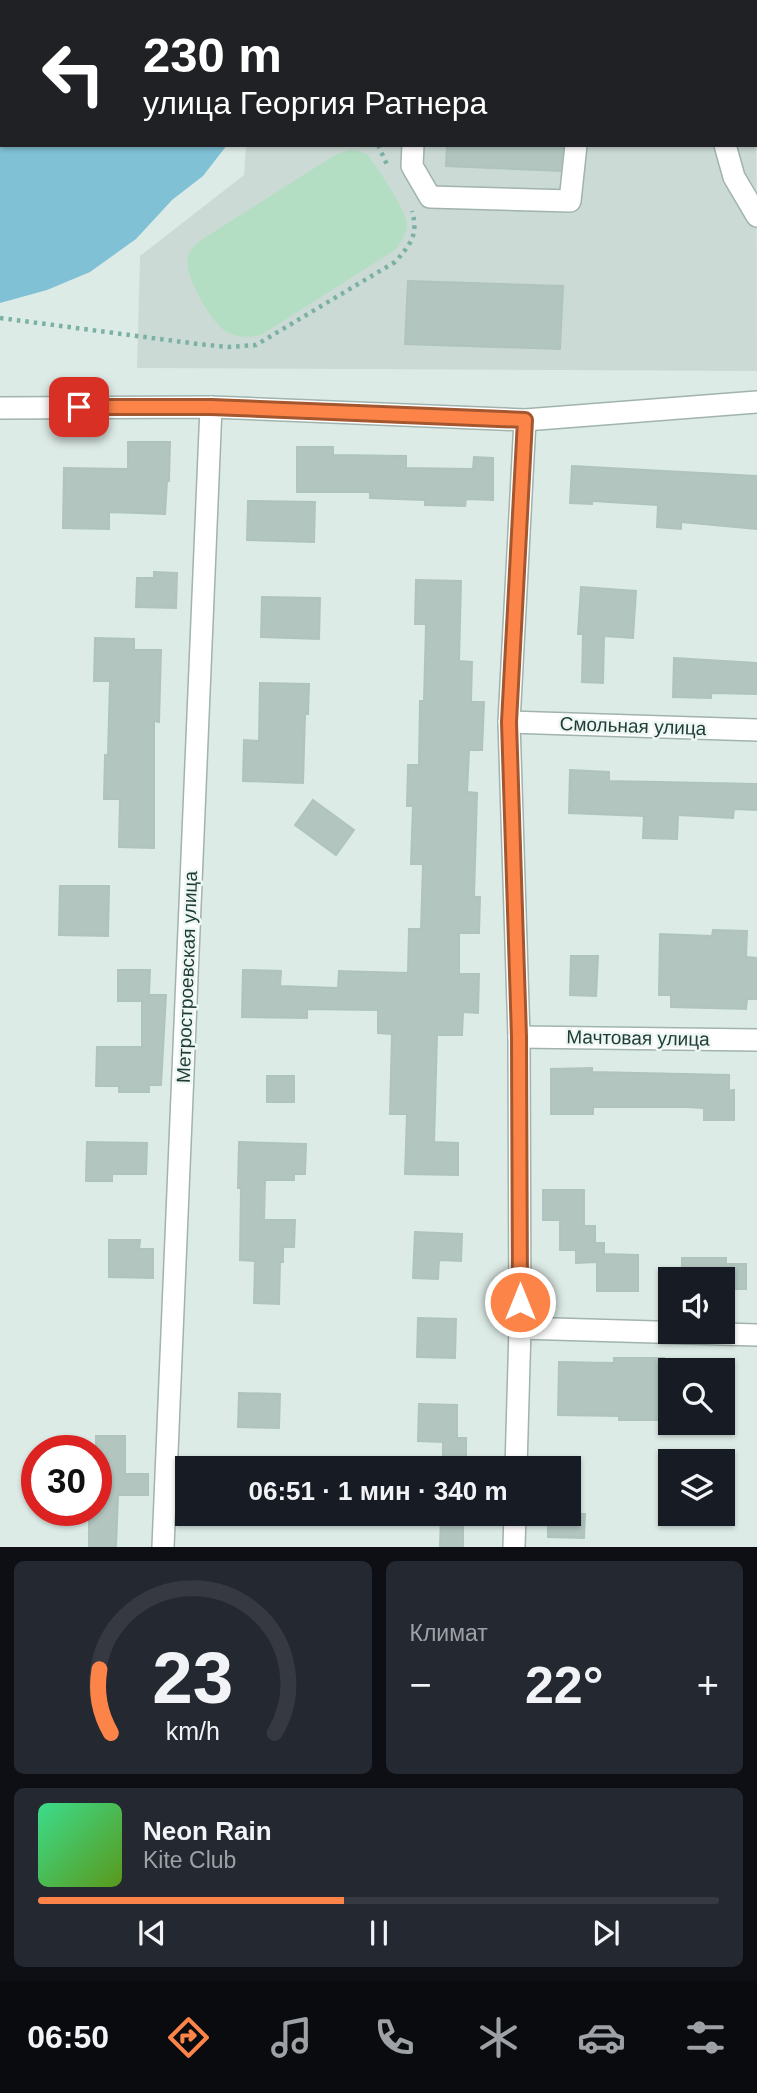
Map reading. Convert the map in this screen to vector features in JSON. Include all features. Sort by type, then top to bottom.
[{"type":"street","points":[[413,147],[412,166],[430,197],[570,201],[576,147]]},
{"type":"street","points":[[726,147],[734,177],[757,216]]},
{"type":"street","points":[[0,408],[211,407],[525,420],[757,402]]},
{"type":"street","name":"Метростроевская улица","points":[[163,1547],[211,407]]},
{"type":"street","points":[[516,1456],[520,1328],[519,1037],[509,722],[525,420]]},
{"type":"street","name":"Смольная улица","points":[[509,722],[757,730]]},
{"type":"street","name":"Мачтовая улица","points":[[519,1037],[757,1040]]},
{"type":"street","points":[[520,1328],[757,1335]]},
{"type":"street","points":[[514,1547],[515,1526]]},
{"type":"path","points":[[379,147],[391,174]]},
{"type":"path","points":[[0,317],[198,344],[228,347],[256,345],[395,262],[408,246],[415,230],[413,214],[408,204]]},
{"type":"shaded area","points":[[246,147],[756,147],[757,371],[137,368],[140,256],[244,175]]},
{"type":"green space","points":[[349,150],[368,155],[406,218],[405,235],[395,250],[261,335],[241,337],[224,330],[205,307],[194,285],[188,265],[191,250],[201,240],[335,155]]},
{"type":"water","points":[[0,147],[225,147],[203,176],[172,200],[136,239],[90,272],[47,290],[0,303]]},
{"type":"building","points":[[447,147],[563,147],[560,171],[446,166]]},
{"type":"building","points":[[408,281],[563,286],[560,349],[405,344]]},
{"type":"building","points":[[128,442],[170,442],[165,514],[109,512],[109,529],[63,528],[64,468],[128,469]]},
{"type":"building","points":[[297,447],[333,447],[333,455],[406,456],[406,468],[473,469],[474,457],[493,458],[493,500],[466,499],[465,506],[425,505],[425,500],[370,498],[370,492],[297,492]]},
{"type":"building","points":[[572,466],[757,476],[757,529],[681,522],[681,529],[657,527],[658,505],[592,501],[592,504],[570,503]]},
{"type":"building","points":[[248,501],[315,502],[314,542],[247,540]]},
{"type":"building","points":[[154,572],[177,573],[176,608],[136,607],[137,578],[154,578]]},
{"type":"building","points":[[416,580],[461,581],[459,661],[472,662],[471,702],[484,702],[482,750],[469,750],[467,792],[477,793],[474,897],[480,897],[479,933],[459,933],[459,974],[479,974],[478,1013],[463,1012],[462,1035],[437,1035],[434,1142],[458,1143],[458,1175],[405,1174],[407,1114],[390,1114],[392,1034],[378,1033],[378,1010],[307,1009],[307,1018],[242,1017],[243,970],[281,971],[280,986],[338,988],[339,971],[408,973],[409,929],[421,929],[423,864],[411,864],[413,806],[407,806],[408,765],[419,765],[420,701],[424,701],[426,624],[415,624]]},
{"type":"building","points":[[581,587],[636,591],[633,638],[604,636],[603,683],[582,682],[583,634],[578,634]]},
{"type":"building","points":[[262,597],[320,598],[319,639],[261,637]]},
{"type":"building","points":[[95,638],[134,639],[134,650],[161,650],[159,722],[154,721],[154,848],[119,847],[120,799],[104,799],[110,681],[94,681]]},
{"type":"building","points":[[674,658],[757,663],[757,694],[711,693],[711,698],[673,697]]},
{"type":"building","points":[[260,683],[309,684],[308,714],[305,714],[303,783],[243,781],[244,740],[259,741]]},
{"type":"building","points":[[570,770],[609,772],[609,781],[757,784],[757,810],[734,809],[733,818],[678,815],[677,839],[643,838],[644,816],[569,813]]},
{"type":"building","points":[[313,800],[354,830],[336,855],[295,825]]},
{"type":"building","points":[[60,886],[109,886],[108,936],[59,935]]},
{"type":"building","points":[[713,930],[747,931],[746,957],[757,958],[757,999],[747,999],[746,1009],[671,1007],[671,995],[659,995],[660,934],[712,936]]},
{"type":"building","points":[[571,956],[598,956],[596,996],[570,995]]},
{"type":"building","points":[[118,970],[150,970],[149,995],[166,995],[161,1085],[149,1085],[149,1092],[119,1092],[119,1086],[96,1086],[97,1047],[142,1047],[142,1001],[118,1001]]},
{"type":"building","points":[[592,1068],[592,1072],[729,1075],[729,1091],[734,1090],[734,1120],[704,1120],[704,1108],[686,1107],[593,1107],[593,1114],[551,1114],[551,1069]]},
{"type":"building","points":[[267,1076],[294,1076],[294,1102],[267,1102]]},
{"type":"building","points":[[87,1142],[147,1143],[146,1174],[112,1174],[112,1181],[86,1181]]},
{"type":"building","points":[[239,1142],[306,1144],[305,1174],[294,1174],[294,1180],[265,1180],[264,1220],[295,1220],[294,1247],[283,1247],[283,1262],[280,1262],[279,1304],[254,1303],[255,1261],[240,1260]]},
{"type":"building","points":[[543,1190],[584,1190],[584,1226],[595,1226],[595,1243],[604,1243],[604,1254],[638,1255],[638,1291],[597,1291],[597,1262],[576,1263],[576,1250],[560,1250],[560,1220],[543,1220]]},
{"type":"building","points":[[415,1232],[462,1234],[461,1261],[439,1260],[438,1279],[413,1278]]},
{"type":"building","points":[[109,1240],[140,1240],[139,1249],[153,1249],[153,1278],[109,1277]]},
{"type":"building","points":[[682,1258],[726,1258],[726,1264],[746,1264],[746,1289],[735,1289],[735,1267],[682,1267]]},
{"type":"building","points":[[418,1318],[456,1319],[455,1358],[417,1357]]},
{"type":"building","points":[[614,1358],[658,1358],[658,1420],[558,1415],[559,1362],[614,1363]]},
{"type":"building","points":[[239,1393],[280,1394],[279,1428],[238,1427]]},
{"type":"building","points":[[419,1404],[457,1405],[457,1438],[466,1438],[466,1456],[443,1456],[443,1442],[418,1441]]},
{"type":"building","points":[[112,1436],[125,1436],[125,1474],[148,1474],[148,1495],[118,1495],[116,1547],[89,1547],[89,1526],[112,1526]]},
{"type":"building","points":[[581,1514],[585,1514],[584,1538],[548,1537],[548,1526],[581,1526]]},
{"type":"building","points":[[441,1526],[463,1526],[463,1547],[440,1547]]},
{"type":"route","points":[[79,407],[211,407],[525,420],[509,722],[519,1037],[520,1302]]}]
